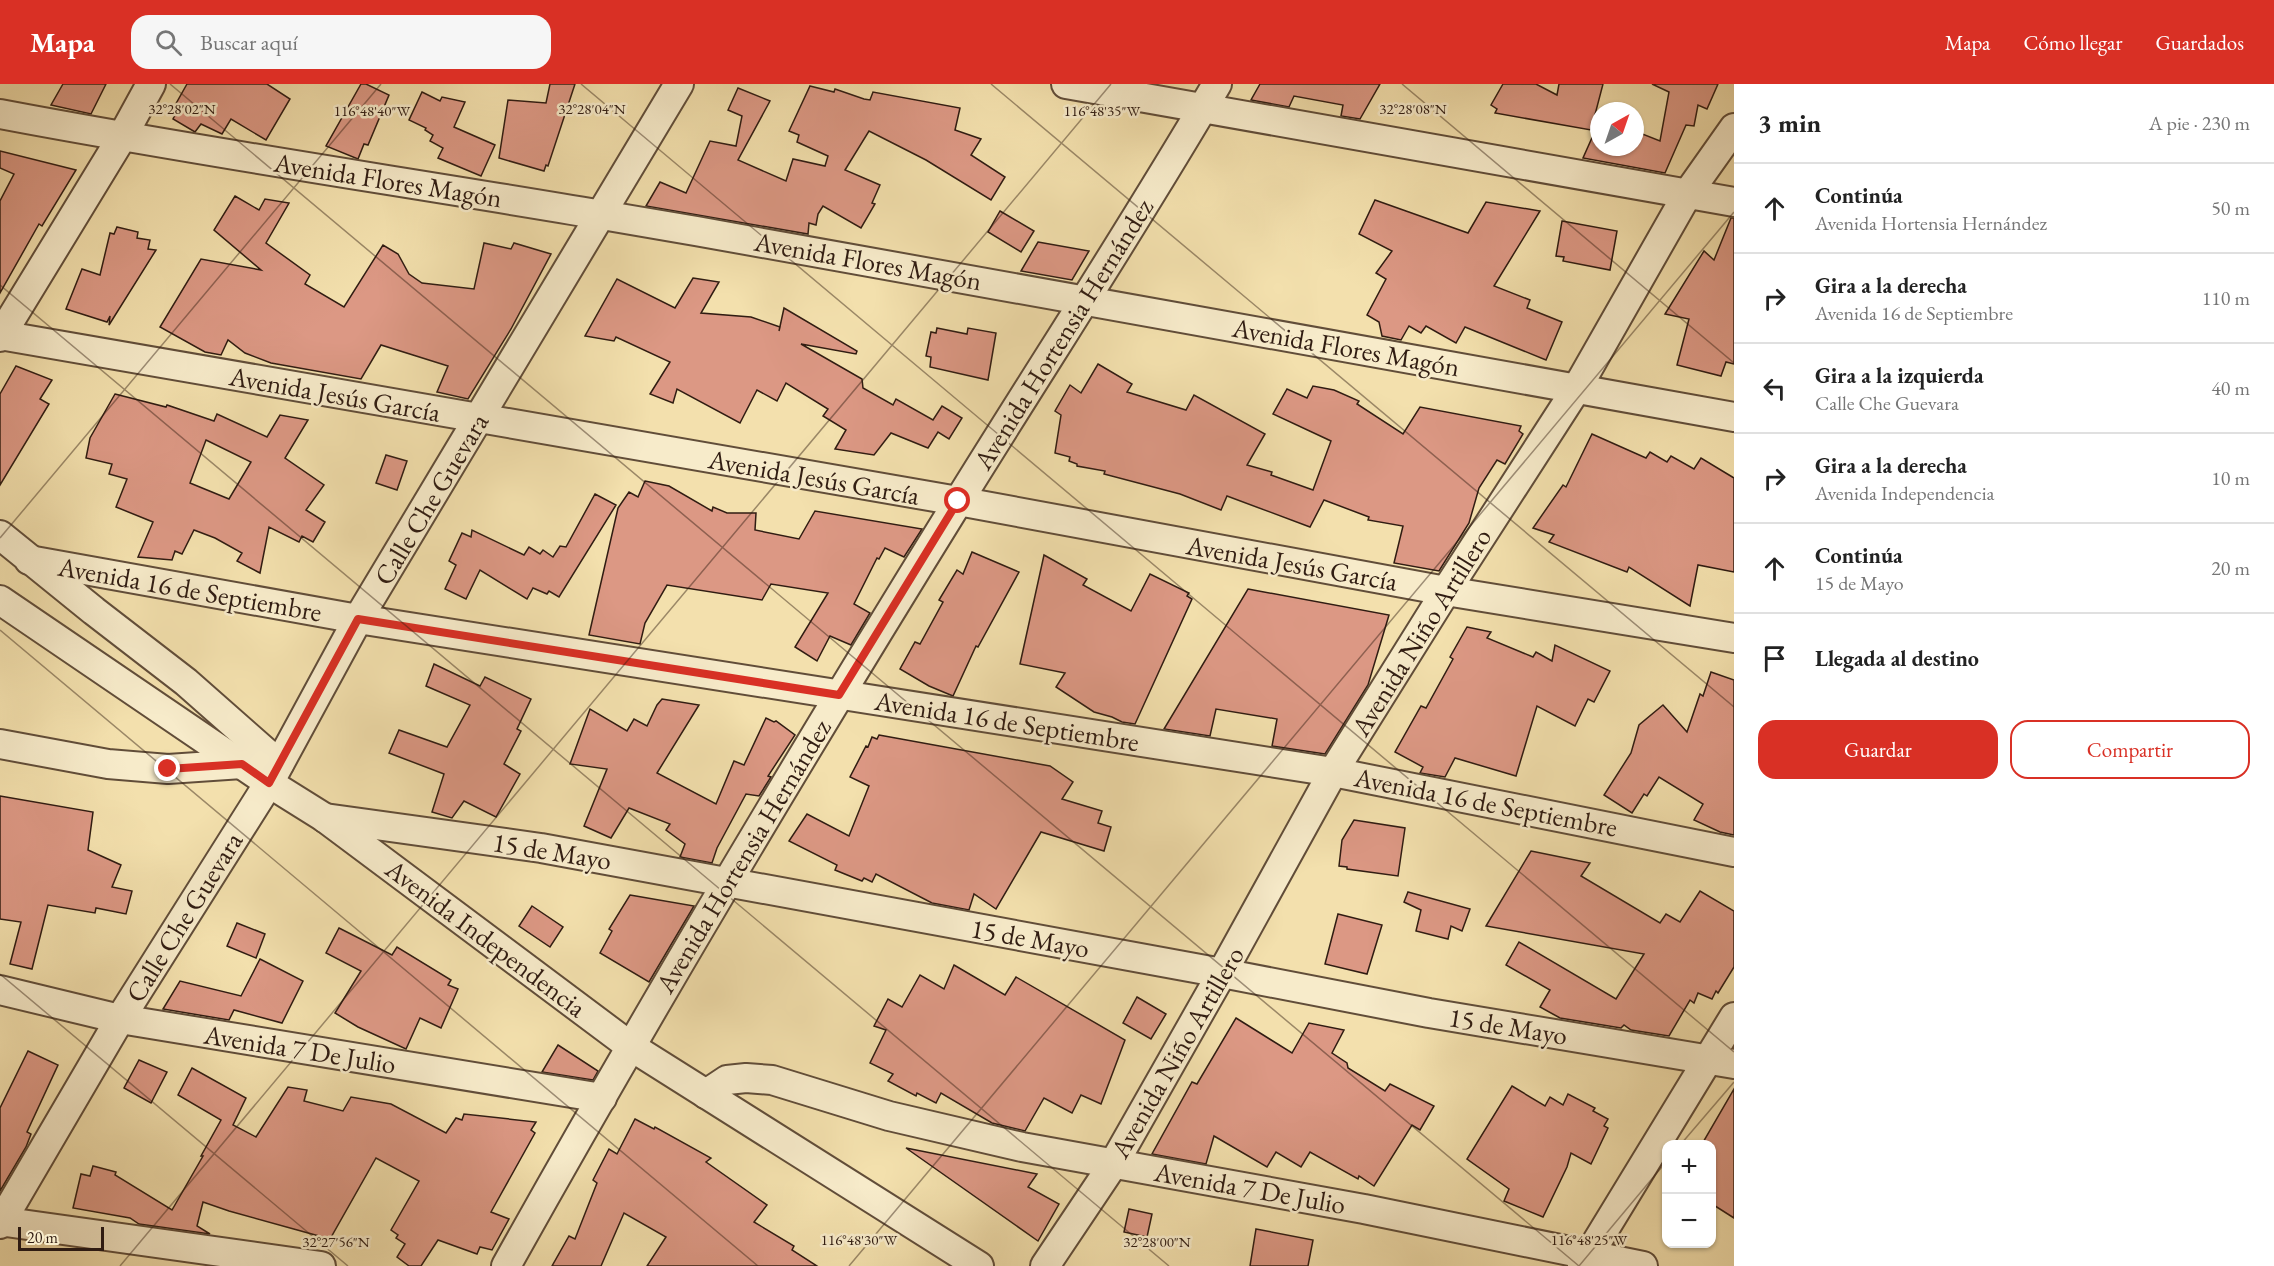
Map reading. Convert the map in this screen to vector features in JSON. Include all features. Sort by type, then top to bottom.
[{"type":"street","points":[[0,336],[122,137],[151,84]]},
{"type":"street","name":"Calle Che Guevara","points":[[1,1222],[120,1018],[274,774],[358,619],[679,84]]},
{"type":"street","points":[[1066,84],[1734,202]]},
{"type":"street","name":"Avenida Hortensia Hernández","points":[[506,1266],[726,882],[958,501],[1086,300],[1217,84]]},
{"type":"street","name":"Avenida Flores Magón","points":[[0,114],[122,137],[599,214],[1734,417]]},
{"type":"street","name":"Avenida Niño Artillero","points":[[1045,1266],[1114,1163],[1333,772],[1577,388],[1688,193],[1734,128]]},
{"type":"street","name":"Avenida Jesús García","points":[[0,336],[958,501],[1446,591],[1734,638]]},
{"type":"street","points":[[0,535],[186,682],[274,774]]},
{"type":"street","name":"Avenida 16 de Septiembre","points":[[30,560],[358,619],[1333,772],[1734,852]]},
{"type":"street","name":"Avenida Independencia","points":[[0,600],[242,764],[274,774],[325,818],[630,1046],[979,1266]]},
{"type":"street","points":[[0,744],[108,764],[168,769],[242,764]]},
{"type":"street","name":"15 de Mayo","points":[[325,818],[541,848],[1430,1013],[1722,1062]]},
{"type":"street","name":"Avenida 7 De Julio","points":[[0,990],[120,1018],[602,1098]]},
{"type":"street","points":[[1585,1260],[1722,1062],[1734,1017]]},
{"type":"street","name":"Avenida 7 De Julio","points":[[706,1094],[727,1080],[746,1078],[772,1080],[889,1116],[1022,1147],[1364,1209],[1585,1260],[1643,1266]]},
{"type":"street","points":[[1,1222],[321,1266]]},
{"type":"building","points":[[63,84],[106,84],[91,114],[51,105]]},
{"type":"building","points":[[187,84],[267,84],[290,99],[266,140],[231,119],[222,134],[201,124],[195,132],[173,119],[177,111],[173,109]]},
{"type":"building","points":[[361,84],[366,84],[389,95],[368,145],[364,144],[358,159],[326,146]]},
{"type":"building","points":[[550,84],[575,84],[548,166],[546,165],[544,171],[499,158],[508,100],[546,103]]},
{"type":"building","points":[[1260,84],[1380,84],[1360,119],[1341,116],[1343,105],[1294,96],[1289,107],[1251,100]]},
{"type":"building","points":[[1503,84],[1536,84],[1557,95],[1559,84],[1603,84],[1598,102],[1590,102],[1590,130],[1495,113],[1497,109],[1491,105]]},
{"type":"building","points":[[1652,84],[1718,84],[1707,109],[1698,105],[1694,126],[1686,125],[1665,173],[1583,158],[1590,142],[1590,156],[1644,156],[1644,135],[1660,141],[1669,92]]},
{"type":"building","points":[[810,86],[834,92],[835,89],[870,100],[873,92],[960,108],[955,130],[981,139],[971,155],[1005,177],[991,200],[926,160],[869,131],[845,170],[880,185],[872,203],[875,204],[861,228],[823,206],[818,214],[816,225],[809,223],[808,234],[646,206],[660,182],[686,193],[710,141],[736,146],[742,116],[728,110],[738,88],[770,101],[738,160],[786,181],[793,159],[825,166],[828,156],[797,142],[799,135],[789,131]]},
{"type":"building","points":[[422,92],[440,101],[442,97],[465,102],[454,127],[495,145],[481,176],[438,158],[443,148],[430,141],[433,135],[425,130],[426,128],[409,120]]},
{"type":"building","points":[[0,151],[76,170],[42,226],[39,224],[0,293],[0,201],[14,174],[0,168]]},
{"type":"building","points":[[235,196],[259,210],[265,199],[289,203],[266,243],[310,275],[305,284],[344,307],[383,245],[398,254],[409,274],[422,283],[474,289],[484,243],[511,249],[514,243],[551,254],[511,329],[468,399],[437,392],[448,366],[381,345],[361,379],[271,363],[245,353],[228,340],[221,355],[205,352],[160,327],[201,259],[261,270],[214,230]]},
{"type":"building","points":[[1375,200],[1468,233],[1486,202],[1540,211],[1494,286],[1530,300],[1527,308],[1562,322],[1546,360],[1465,327],[1456,343],[1426,326],[1421,333],[1409,326],[1401,340],[1382,336],[1379,322],[1367,315],[1386,279],[1376,273],[1392,251],[1359,234]]},
{"type":"building","points":[[1000,211],[1034,231],[1021,252],[988,232]]},
{"type":"building","points":[[1731,218],[1734,218],[1734,364],[1726,362],[1721,376],[1677,365],[1689,319],[1665,314],[1704,251],[1714,260]]},
{"type":"building","points":[[1562,221],[1617,231],[1610,270],[1563,261],[1564,257],[1556,256]]},
{"type":"building","points":[[117,227],[138,232],[137,238],[150,240],[148,249],[156,250],[109,325],[110,316],[107,322],[66,309],[82,269],[100,275],[110,233],[114,234]]},
{"type":"building","points":[[1038,242],[1089,251],[1072,280],[1021,271]]},
{"type":"building","points":[[693,278],[719,282],[701,313],[751,317],[780,327],[784,308],[857,351],[856,354],[801,344],[862,379],[863,388],[893,405],[896,399],[933,420],[942,406],[962,418],[949,439],[938,432],[928,448],[891,433],[874,455],[835,449],[846,430],[823,416],[828,409],[786,383],[777,401],[757,390],[740,423],[677,389],[673,403],[650,394],[670,362],[616,337],[614,341],[585,336],[617,279],[675,308]]},
{"type":"building","points":[[937,328],[967,334],[968,328],[996,333],[988,380],[930,367],[931,357],[926,356],[931,332],[936,333]]},
{"type":"building","points":[[1098,364],[1132,384],[1127,392],[1186,410],[1194,395],[1265,434],[1247,465],[1272,472],[1271,475],[1313,490],[1331,441],[1273,414],[1287,389],[1307,398],[1313,386],[1334,390],[1359,401],[1357,404],[1403,434],[1420,407],[1521,426],[1519,431],[1523,434],[1505,464],[1497,460],[1479,488],[1469,523],[1439,571],[1394,563],[1403,526],[1368,520],[1369,517],[1324,500],[1310,527],[1227,496],[1221,510],[1180,494],[1104,474],[1105,471],[1077,466],[1069,461],[1070,457],[1055,453],[1061,415],[1055,411],[1070,385],[1081,393]]},
{"type":"building","points":[[16,366],[52,380],[40,399],[49,404],[0,485],[0,394]]},
{"type":"building","points":[[115,394],[166,407],[167,405],[214,421],[217,414],[267,437],[280,415],[308,420],[285,458],[324,485],[306,510],[325,522],[313,542],[302,536],[299,542],[269,527],[260,573],[237,561],[242,553],[215,538],[194,530],[182,554],[175,551],[172,560],[138,557],[153,522],[116,507],[127,479],[109,474],[112,464],[86,458],[90,438]],"holes":[[[206,440],[251,462],[229,499],[190,483]]]},
{"type":"building","points":[[1592,434],[1646,458],[1650,452],[1667,462],[1671,456],[1694,469],[1701,458],[1734,478],[1734,572],[1698,565],[1690,606],[1629,567],[1627,572],[1549,542],[1554,535],[1533,528],[1563,485],[1566,487]]},
{"type":"building","points":[[386,455],[407,461],[397,490],[376,483]]},
{"type":"building","points":[[645,481],[669,486],[712,511],[713,507],[727,513],[756,513],[755,530],[799,539],[815,511],[922,529],[904,557],[885,548],[879,559],[877,558],[854,604],[870,613],[851,645],[830,636],[817,661],[795,647],[828,593],[771,584],[762,600],[667,585],[645,623],[640,644],[589,635],[618,508],[629,492],[638,497]]},
{"type":"building","points":[[595,494],[616,505],[559,597],[549,591],[547,594],[533,588],[527,599],[480,570],[466,599],[445,589],[456,565],[449,561],[462,533],[471,537],[472,530],[524,555],[529,547],[540,554],[543,550],[553,557],[560,546],[566,547]]},
{"type":"building","points":[[972,552],[1019,572],[978,647],[976,646],[953,696],[929,686],[900,669],[915,642],[920,644],[943,602],[939,600],[957,570],[963,574]]},
{"type":"building","points":[[1044,555],[1087,579],[1083,585],[1131,611],[1150,574],[1189,593],[1187,596],[1192,599],[1135,724],[1094,712],[1056,687],[1065,673],[1020,664]]},
{"type":"building","points":[[1248,589],[1389,615],[1368,685],[1325,754],[1272,746],[1277,719],[1216,709],[1210,736],[1164,729]]},
{"type":"building","points":[[1467,627],[1491,632],[1487,638],[1533,657],[1536,652],[1552,661],[1555,645],[1610,671],[1594,702],[1588,699],[1575,726],[1537,706],[1516,776],[1455,758],[1445,777],[1420,773],[1423,767],[1395,752],[1421,706],[1426,708],[1453,659],[1450,657]]},
{"type":"building","points":[[434,664],[480,686],[485,677],[531,699],[517,729],[521,731],[504,764],[520,774],[496,817],[464,801],[452,818],[432,812],[444,774],[389,753],[399,730],[447,747],[470,705],[426,686]]},
{"type":"building","points":[[1711,672],[1734,680],[1734,835],[1720,832],[1694,820],[1703,804],[1659,777],[1647,796],[1644,794],[1632,813],[1604,795],[1631,753],[1639,725],[1663,705],[1687,732],[1700,694],[1703,696]]},
{"type":"building","points":[[662,699],[699,705],[657,773],[716,804],[734,761],[744,765],[766,718],[776,721],[795,735],[768,776],[771,777],[759,796],[746,794],[717,848],[712,863],[680,857],[685,844],[666,830],[670,824],[629,808],[611,838],[584,826],[607,769],[570,764],[590,709],[627,731],[634,719],[647,726]]},
{"type":"building","points":[[879,735],[1050,766],[1073,782],[1062,799],[1102,811],[1098,823],[1111,827],[1104,851],[1041,832],[996,909],[974,894],[969,910],[932,903],[876,874],[872,882],[864,878],[862,881],[835,870],[837,865],[789,841],[807,814],[849,836],[869,786],[850,777],[872,737],[877,739]]},
{"type":"building","points":[[0,796],[93,812],[88,850],[121,865],[112,887],[132,891],[126,914],[96,908],[95,913],[48,905],[32,969],[10,964],[21,922],[0,919]]},
{"type":"building","points":[[1354,820],[1405,828],[1398,876],[1339,866],[1342,840]]},
{"type":"building","points":[[1531,851],[1590,863],[1581,876],[1660,923],[1666,914],[1680,922],[1700,891],[1734,911],[1734,967],[1718,993],[1716,991],[1712,999],[1698,993],[1694,1003],[1690,1000],[1669,1036],[1631,1030],[1624,1025],[1621,1028],[1560,1018],[1540,1007],[1550,990],[1506,965],[1519,942],[1616,999],[1644,954],[1486,926]]},
{"type":"building","points":[[1408,892],[1470,909],[1462,931],[1451,926],[1448,939],[1416,931],[1421,910],[1404,902]]},
{"type":"building","points":[[630,895],[694,906],[649,982],[600,953],[612,931],[609,929]]},
{"type":"building","points":[[532,906],[563,927],[550,947],[519,926]]},
{"type":"building","points":[[1338,914],[1382,925],[1367,974],[1325,964]]},
{"type":"building","points":[[237,923],[265,934],[256,958],[227,946]]},
{"type":"building","points":[[339,928],[392,955],[397,947],[451,980],[448,985],[458,989],[441,1028],[420,1018],[406,1049],[358,1027],[335,1013],[361,971],[326,953]]},
{"type":"building","points":[[260,959],[303,981],[282,1023],[234,1010],[229,1020],[163,1009],[180,981],[241,996]]},
{"type":"building","points":[[954,965],[1005,995],[1016,977],[1125,1040],[1101,1104],[1081,1095],[1072,1113],[1044,1098],[1025,1131],[992,1123],[941,1093],[936,1103],[917,1093],[916,1096],[888,1081],[893,1074],[870,1063],[886,1030],[874,1026],[888,999],[902,1007],[920,975],[944,989]]},
{"type":"building","points":[[1137,997],[1166,1014],[1151,1039],[1123,1023]]},
{"type":"building","points":[[1236,1018],[1292,1053],[1309,1023],[1344,1030],[1332,1053],[1347,1063],[1348,1068],[1385,1091],[1390,1084],[1434,1106],[1420,1130],[1412,1125],[1374,1186],[1310,1152],[1301,1167],[1276,1152],[1267,1167],[1214,1136],[1206,1164],[1152,1154],[1192,1082],[1197,1084]]},
{"type":"building","points":[[558,1045],[598,1071],[593,1080],[542,1072]]},
{"type":"building","points":[[28,1051],[58,1065],[27,1132],[31,1134],[26,1147],[0,1191],[0,1108]]},
{"type":"building","points":[[139,1060],[167,1072],[151,1103],[124,1088]]},
{"type":"building","points":[[192,1068],[246,1098],[233,1125],[256,1137],[288,1087],[307,1090],[304,1101],[343,1111],[351,1097],[391,1104],[446,1133],[456,1118],[462,1120],[464,1114],[536,1122],[531,1130],[535,1133],[491,1212],[509,1219],[492,1250],[480,1247],[477,1254],[438,1240],[421,1266],[409,1266],[397,1257],[405,1244],[396,1238],[398,1235],[391,1230],[419,1181],[376,1158],[330,1239],[203,1202],[197,1226],[210,1234],[139,1224],[130,1218],[73,1208],[81,1174],[90,1176],[93,1166],[116,1172],[115,1175],[172,1210],[221,1120],[178,1095]]},
{"type":"building","points":[[1512,1086],[1545,1106],[1550,1097],[1563,1105],[1568,1094],[1595,1108],[1593,1111],[1608,1119],[1604,1126],[1608,1128],[1591,1164],[1571,1153],[1567,1167],[1543,1217],[1504,1201],[1509,1189],[1467,1159]]},
{"type":"building","points":[[1734,1089],[1734,1218],[1716,1207],[1716,1140],[1704,1140]]},
{"type":"building","points":[[635,1119],[654,1129],[655,1127],[711,1158],[706,1162],[767,1205],[754,1222],[794,1246],[792,1250],[817,1266],[647,1266],[666,1237],[624,1213],[601,1266],[552,1266],[569,1236],[575,1239],[597,1183],[593,1180],[609,1149],[617,1154]]},
{"type":"building","points":[[906,1148],[1037,1174],[1028,1187],[1059,1204],[1038,1241]]},
{"type":"building","points":[[1129,1209],[1152,1214],[1147,1237],[1124,1232]]},
{"type":"building","points":[[1256,1229],[1313,1240],[1308,1266],[1250,1266]]},
{"type":"route","points":[[168,769],[242,764],[269,783],[358,619],[839,695],[958,501]]}]
